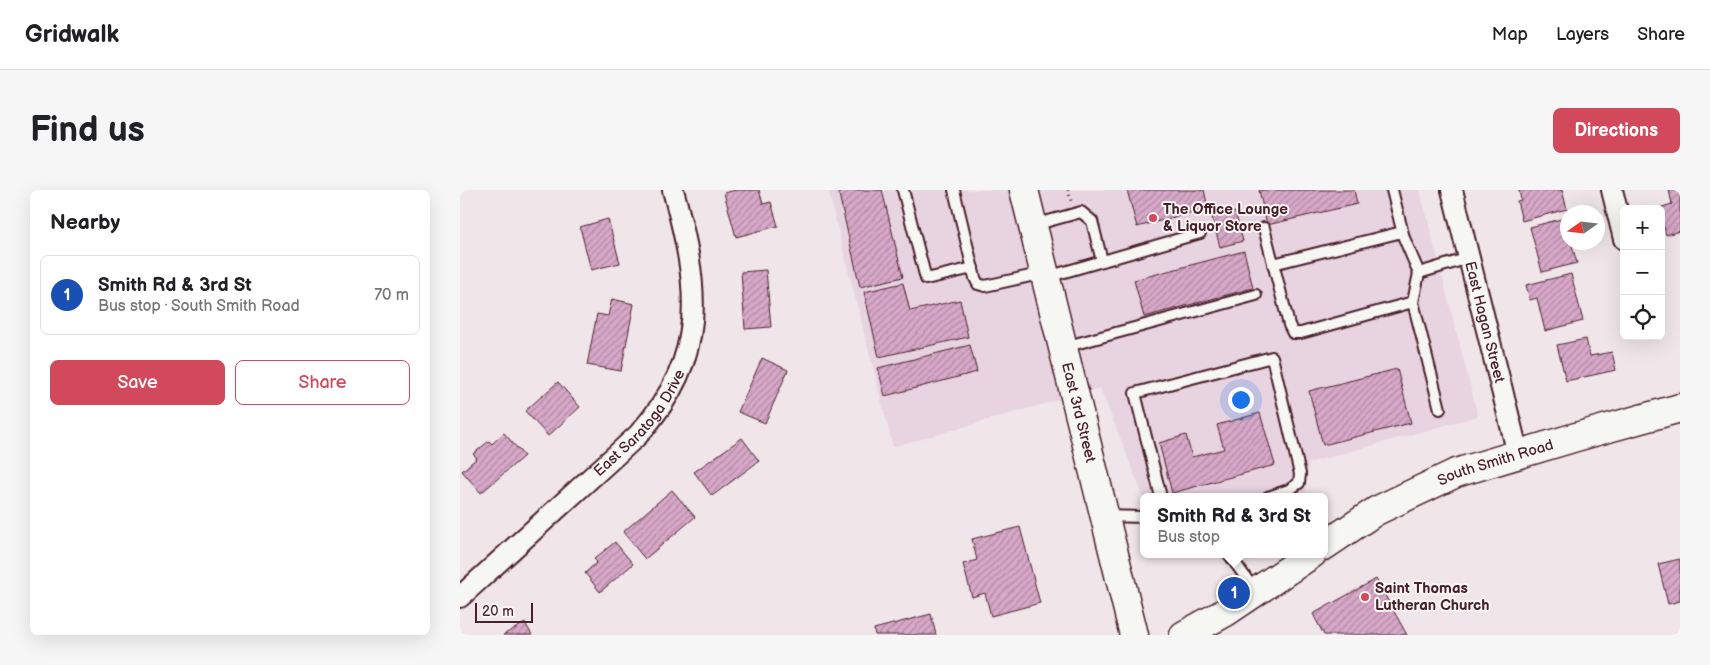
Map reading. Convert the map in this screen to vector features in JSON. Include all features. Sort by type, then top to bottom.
[{"type":"main road","name":"East 3rd Street","points":[[1024,190],[1134,635]]},
{"type":"main road","name":"South Smith Road","points":[[1328,543],[1376,511],[1456,474],[1518,454],[1680,408]]},
{"type":"main road","points":[[1184,635],[1226,612],[1306,558]]},
{"type":"street","name":"East Saratoga Drive","points":[[460,597],[638,435],[655,417],[678,379],[687,355],[694,296],[688,246],[673,190]]},
{"type":"street","name":"East Hagan Street","points":[[1452,190],[1518,454]]},
{"type":"street","points":[[1612,190],[1620,223]]},
{"type":"lane","points":[[904,190],[926,279],[972,268]]},
{"type":"lane","points":[[954,190],[972,268],[978,284],[985,286],[1045,275],[1102,261],[1200,233]]},
{"type":"lane","points":[[1392,190],[1402,232],[1419,273],[1413,302],[1440,409]]},
{"type":"lane","points":[[1033,225],[1081,212],[1092,221],[1102,261]]},
{"type":"lane","points":[[1264,228],[1289,325],[1294,333],[1301,333],[1413,302]]},
{"type":"lane","points":[[1273,264],[1402,232]]},
{"type":"lane","points":[[1419,273],[1469,258]]},
{"type":"lane","points":[[1063,347],[1256,295]]},
{"type":"lane","points":[[1160,493],[1134,393],[1272,356],[1300,474],[1299,483],[1289,490],[1280,493]]},
{"type":"lane","points":[[1105,516],[1140,517]]},
{"type":"lane","points":[[1232,558],[1255,592]]},
{"type":"shaded area","points":[[828,190],[1420,190],[1478,416],[1309,463],[1305,493],[1142,493],[1100,388],[893,447]]},
{"type":"building","points":[[736,190],[759,190],[763,204],[771,202],[778,226],[736,237],[724,193]]},
{"type":"building","points":[[838,190],[882,190],[903,277],[860,287]]},
{"type":"building","name":"The Office Lounge & Liquor Store","points":[[1127,190],[1204,190],[1208,208],[1137,227]]},
{"type":"building","points":[[1259,190],[1354,190],[1357,204],[1267,225]]},
{"type":"building","points":[[1519,190],[1562,190],[1566,205],[1560,205],[1560,211],[1522,221],[1517,201],[1521,200]]},
{"type":"building","points":[[1669,190],[1680,190],[1680,231],[1666,235],[1665,206],[1672,204]]},
{"type":"building","points":[[1235,212],[1243,241],[1220,247],[1212,217]]},
{"type":"building","points":[[608,219],[620,263],[591,270],[580,227]]},
{"type":"building","points":[[1560,219],[1560,250],[1573,250],[1577,263],[1542,272],[1530,227]]},
{"type":"building","points":[[1244,251],[1253,288],[1144,317],[1134,280]]},
{"type":"building","points":[[766,270],[771,327],[745,329],[741,272]]},
{"type":"building","points":[[1571,274],[1583,321],[1545,331],[1537,298],[1530,300],[1526,285]]},
{"type":"building","points":[[903,283],[910,311],[960,300],[968,337],[879,357],[864,292]]},
{"type":"building","points":[[612,299],[634,304],[621,371],[587,365],[597,314],[608,316]]},
{"type":"building","points":[[1586,339],[1590,356],[1612,352],[1616,370],[1566,381],[1557,345]]},
{"type":"building","points":[[970,345],[977,372],[885,396],[878,368]]},
{"type":"building","points":[[762,358],[788,370],[765,423],[738,412]]},
{"type":"building","points":[[1397,369],[1411,423],[1323,445],[1309,391]]},
{"type":"building","points":[[558,382],[580,407],[548,436],[525,411]]},
{"type":"building","points":[[1260,413],[1275,465],[1172,493],[1159,443],[1186,435],[1192,457],[1224,449],[1217,425]]},
{"type":"building","points":[[504,433],[524,456],[481,493],[462,471],[477,458],[473,454],[489,441],[492,444]]},
{"type":"building","points":[[742,438],[759,461],[712,496],[694,472]]},
{"type":"building","points":[[672,490],[695,517],[645,559],[623,532]]},
{"type":"building","points":[[1020,527],[1040,603],[991,616],[985,593],[972,597],[963,564],[977,560],[972,539]]},
{"type":"building","points":[[615,542],[633,564],[600,592],[585,573],[597,562],[594,559]]},
{"type":"building","points":[[1680,559],[1680,601],[1668,604],[1658,564]]},
{"type":"building","name":"Saint Thomas Lutheran Church","points":[[1376,579],[1407,635],[1324,635],[1313,614]]},
{"type":"building","points":[[931,614],[936,635],[875,635],[874,629]]},
{"type":"building","points":[[525,623],[532,635],[503,635]]},
{"type":"place","name":"The Office Lounge & Liquor Store","points":[[1153,218]]},
{"type":"place","name":"Smith Rd & 3rd St","points":[[1234,593]]},
{"type":"place","name":"Saint Thomas Lutheran Church","points":[[1365,597]]}]
